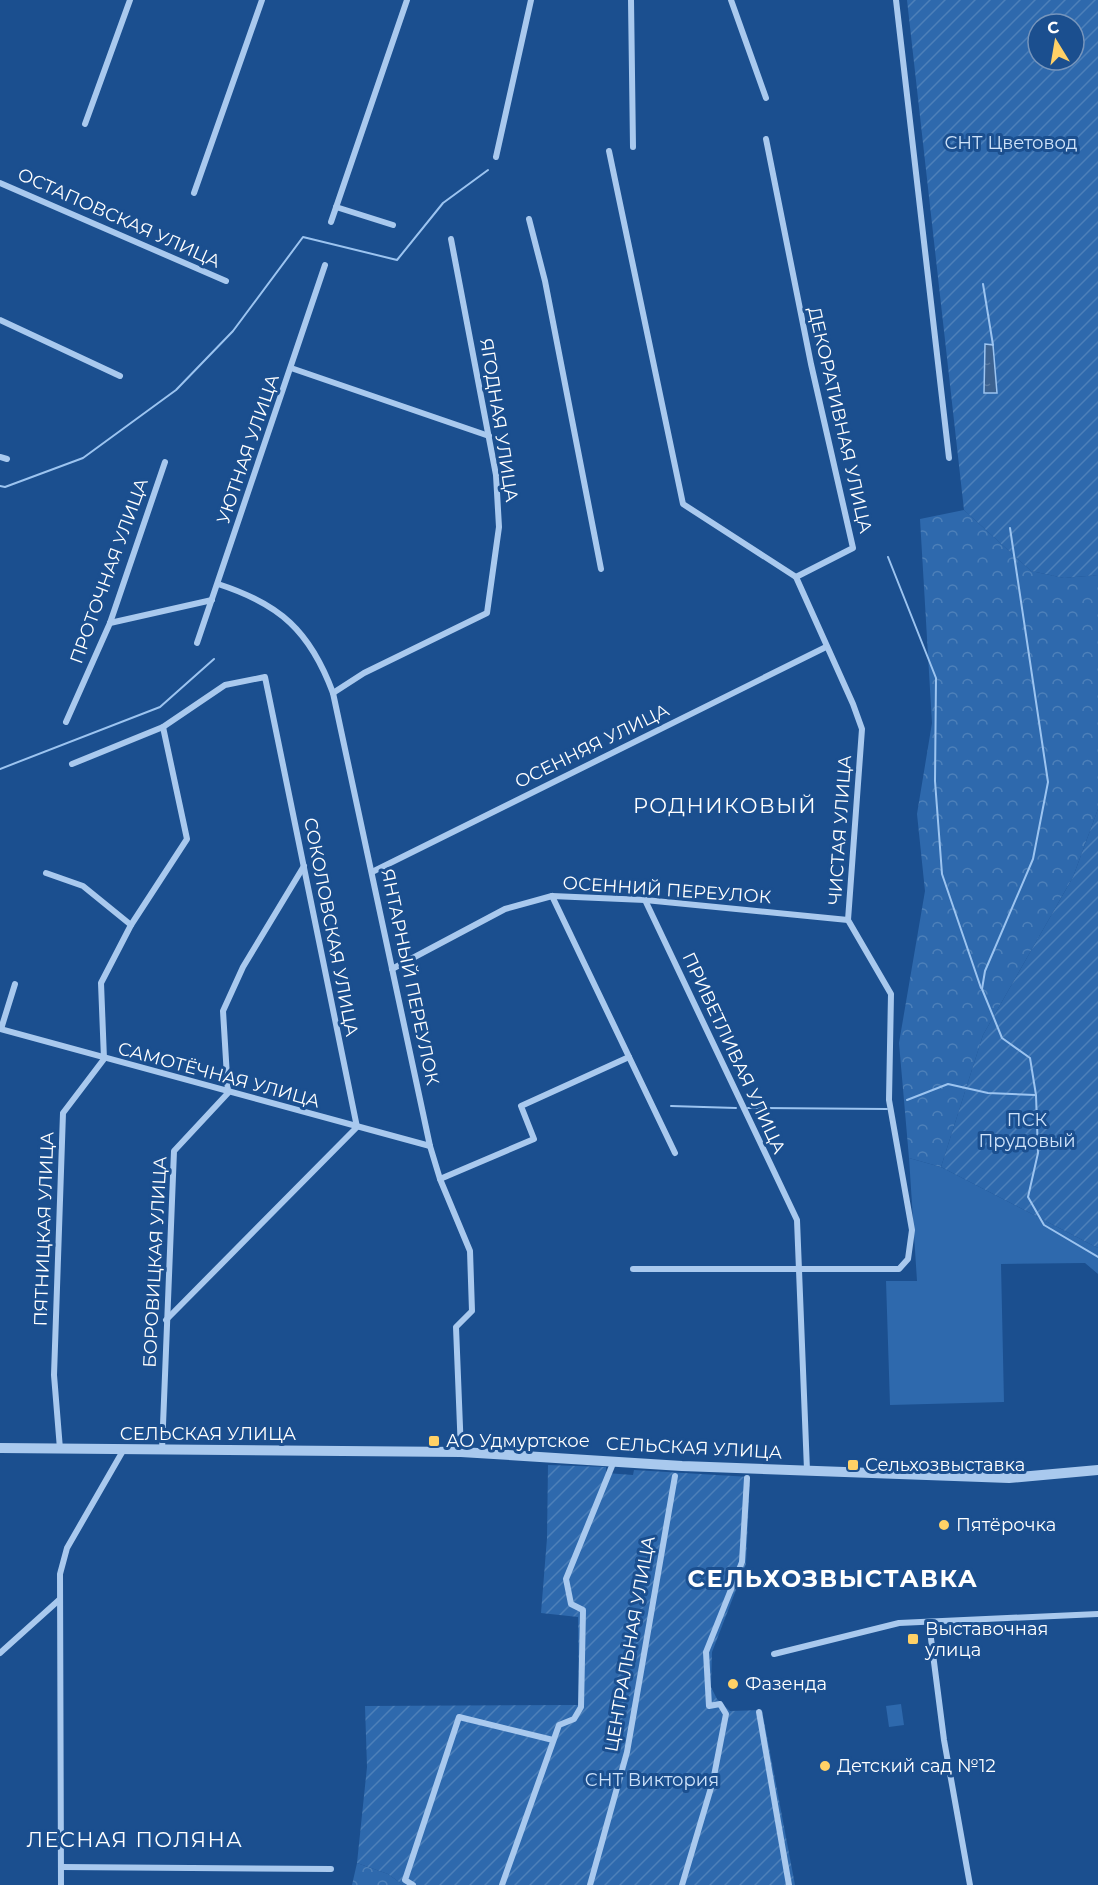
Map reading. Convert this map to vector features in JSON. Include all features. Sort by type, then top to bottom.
[{"type":"street","points":[[85,124],[130,0]]},
{"type":"street","points":[[194,193],[262,0]]},
{"type":"street","points":[[331,222],[407,0]]},
{"type":"street","points":[[496,157],[531,0]]},
{"type":"street","points":[[631,0],[633,147]]},
{"type":"street","points":[[730,0],[766,98]]},
{"type":"street","points":[[896,0],[949,458]]},
{"type":"street","name":"ДЕКОРАТИВНАЯ УЛИЦА","points":[[766,139],[811,364],[853,548],[796,577]]},
{"type":"street","points":[[609,151],[683,504],[796,577]]},
{"type":"street","name":"ОСТАПОВСКАЯ УЛИЦА","points":[[0,183],[226,281]]},
{"type":"street","points":[[336,207],[393,225]]},
{"type":"street","points":[[530,219],[545,281],[601,569]]},
{"type":"street","name":"ЯГОДНАЯ УЛИЦА","points":[[333,693],[364,674],[487,613],[499,513],[489,436],[451,239]]},
{"type":"street","name":"УЮТНАЯ УЛИЦА","points":[[197,643],[325,265]]},
{"type":"street","points":[[0,320],[120,376]]},
{"type":"street","points":[[291,368],[489,436]]},
{"type":"street","name":"ПРОТОЧНАЯ УЛИЦА","points":[[66,722],[110,623],[165,462]]},
{"type":"street","name":"ЧИСТАЯ УЛИЦА","points":[[633,1269],[899,1269],[908,1259],[912,1230],[889,1100],[891,994],[848,920],[862,729],[796,577]]},
{"type":"street","name":"ЯНТАРНЫЙ ПЕРЕУЛОК","points":[[218,584],[256,597],[284,615],[304,638],[333,693],[430,1146],[440,1179],[470,1251],[472,1311],[456,1327],[462,1452]]},
{"type":"street","points":[[110,623],[212,600]]},
{"type":"street","name":"ОСЕННЯЯ УЛИЦА","points":[[372,872],[826,647]]},
{"type":"street","name":"СОКОЛОВСКАЯ УЛИЦА","points":[[72,764],[163,727],[225,685],[265,677],[357,1127]]},
{"type":"street","points":[[104,1059],[101,983],[131,925],[187,839],[163,727]]},
{"type":"street","points":[[228,1093],[223,1011],[243,966],[304,866]]},
{"type":"street","points":[[46,873],[83,886],[131,925]]},
{"type":"street","points":[[552,896],[675,1153]]},
{"type":"street","name":"ОСЕННИЙ ПЕРЕУЛОК","points":[[392,969],[505,909],[552,896],[645,900],[848,920]]},
{"type":"street","name":"ПРИВЕТЛИВАЯ УЛИЦА","points":[[645,900],[797,1220],[800,1269]]},
{"type":"street","points":[[1,1029],[15,984]]},
{"type":"street","name":"САМОТЁЧНАЯ УЛИЦА","points":[[1,1029],[228,1093],[430,1146]]},
{"type":"street","points":[[440,1179],[534,1139],[521,1106],[629,1056]]},
{"type":"street","name":"ПЯТНИЦКАЯ УЛИЦА","points":[[60,1449],[54,1375],[63,1113],[104,1059]]},
{"type":"street","name":"БОРОВИЦКАЯ УЛИЦА","points":[[162,1450],[174,1150],[228,1093]]},
{"type":"street","points":[[166,1320],[357,1127]]},
{"type":"street","points":[[800,1269],[807,1470]]},
{"type":"street","name":"СЕЛЬСКАЯ УЛИЦА","points":[[0,1448],[462,1452],[1009,1478],[1098,1470]]},
{"type":"street","points":[[61,1885],[60,1574],[67,1548],[124,1449]]},
{"type":"street","points":[[502,1885],[559,1725],[574,1719],[581,1707],[583,1610],[571,1604],[566,1580],[614,1461]]},
{"type":"street","name":"ЦЕНТРАЛЬНАЯ УЛИЦА","points":[[590,1885],[627,1752],[675,1476]]},
{"type":"street","points":[[682,1885],[713,1781],[726,1713],[720,1704],[709,1706],[706,1652],[742,1562],[747,1478]]},
{"type":"street","points":[[0,1653],[59,1600]]},
{"type":"street","points":[[774,1654],[899,1623],[1098,1614]]},
{"type":"street","points":[[928,1623],[944,1740],[970,1885]]},
{"type":"street","points":[[759,1712],[789,1885]]},
{"type":"street","points":[[413,1885],[405,1880],[459,1717],[553,1740]]},
{"type":"street","points":[[61,1867],[331,1869]]},
{"type":"green space","name":"СНТ Цветовод","points":[[907,0],[1098,0],[1098,575],[1064,578],[1031,571],[964,510]]},
{"type":"green space","points":[[964,510],[1031,571],[1064,578],[1098,575],[1098,809],[1073,877],[983,1035],[941,1167],[909,1158],[899,1043],[925,891],[917,814],[932,723],[920,519]]},
{"type":"green space","name":"ПСК Прудовый","points":[[1098,809],[1098,1248],[941,1167],[983,1035],[1073,877]]},
{"type":"green space","points":[[909,1158],[941,1167],[1098,1248],[1098,1274],[1085,1263],[1001,1264],[1004,1402],[890,1405],[886,1281],[917,1281]]},
{"type":"green space","name":"СНТ Виктория","points":[[548,1465],[606,1467],[606,1473],[633,1475],[634,1470],[750,1477],[746,1564],[712,1652],[711,1687],[717,1699],[730,1711],[762,1710],[795,1885],[403,1885],[388,1874],[357,1863],[367,1767],[365,1706],[579,1705],[578,1617],[541,1613],[547,1538]]},
{"type":"green space","points":[[901,1704],[904,1725],[889,1727],[886,1706]]},
{"type":"green space","points":[[357,1863],[388,1874],[403,1885],[352,1885]]},
{"type":"water","points":[[985,344],[993,345],[997,393],[984,393]]},
{"type":"waterway","points":[[0,486],[5,487],[83,458],[176,390],[233,331],[303,237],[397,260],[443,203],[488,170]]},
{"type":"waterway","points":[[983,284],[993,345]]},
{"type":"waterway","points":[[1010,528],[1048,782],[1033,859],[985,971],[982,989],[1002,1038],[1030,1058],[1036,1095],[1038,1153],[1028,1197],[1044,1225],[1098,1257]]},
{"type":"waterway","points":[[888,557],[936,678],[935,781],[942,874],[981,988]]},
{"type":"waterway","points":[[0,769],[160,707],[214,659]]},
{"type":"waterway","points":[[907,1100],[948,1084],[988,1093],[1035,1095]]},
{"type":"waterway","points":[[671,1106],[736,1108]]},
{"type":"waterway","points":[[748,1108],[887,1109]]},
{"type":"place","name":"АО Удмуртское","points":[[434,1441]]},
{"type":"place","name":"Сельхозвыставка","points":[[853,1465]]},
{"type":"place","name":"Пятёрочка","points":[[944,1525]]},
{"type":"place","name":"Выставочная улица","points":[[913,1639]]},
{"type":"place","name":"Фазенда","points":[[733,1684]]},
{"type":"place","name":"Детский сад №12","points":[[825,1766]]},
{"type":"district","name":"РОДНИКОВЫЙ","points":[[725,805]]},
{"type":"district","name":"СЕЛЬХОЗВЫСТАВКА","points":[[833,1578]]},
{"type":"district","name":"ЛЕСНАЯ ПОЛЯНА","points":[[135,1839]]}]
